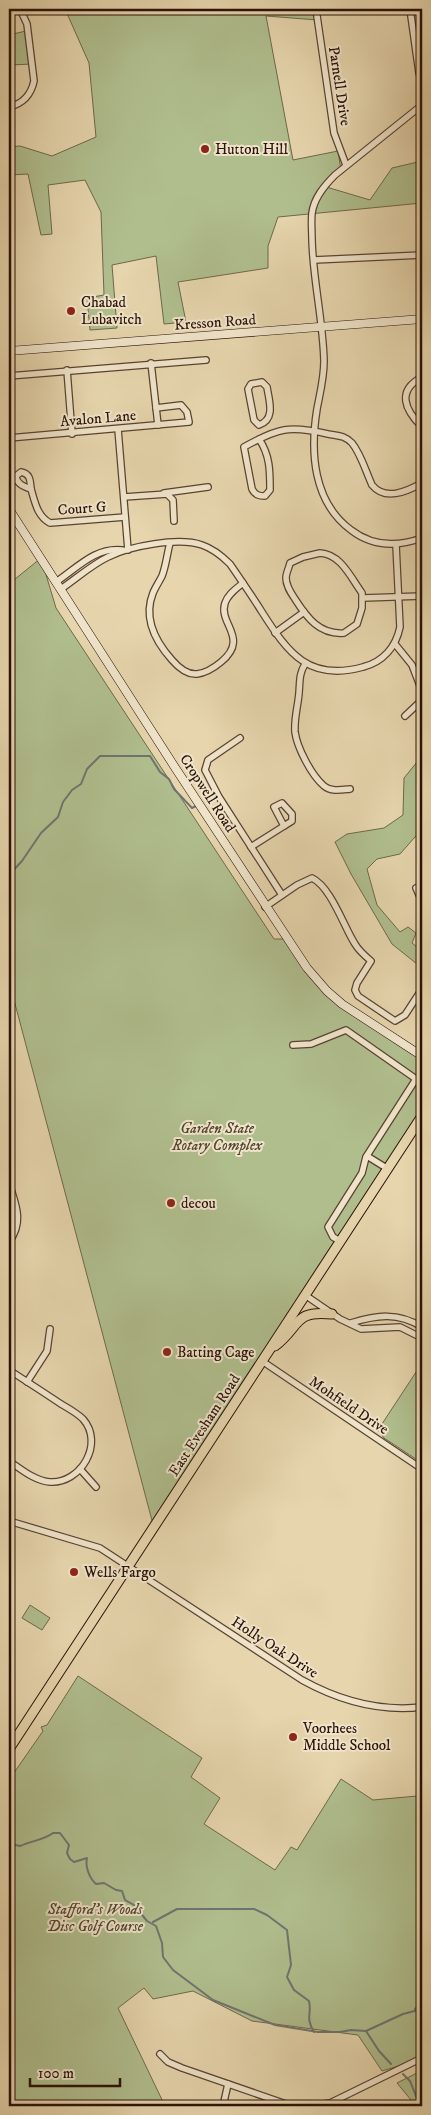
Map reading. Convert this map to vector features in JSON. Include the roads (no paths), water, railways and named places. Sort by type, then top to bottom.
[{"type":"main road","name":"East Evesham Road","points":[[9,1749],[422,1116]]},
{"type":"main road","points":[[269,1351],[286,1338],[305,1315],[319,1312],[332,1314]]},
{"type":"street","points":[[9,107],[22,102],[33,88],[34,82],[27,24],[20,9]]},
{"type":"street","name":"Parnell Drive","points":[[316,9],[334,133],[346,165]]},
{"type":"street","points":[[410,9],[419,73],[422,82]]},
{"type":"street","points":[[422,105],[346,165],[322,188],[312,213],[314,260],[324,354],[323,382],[314,430],[313,448],[321,491],[330,509],[343,525],[357,535],[372,542],[396,546],[422,538]]},
{"type":"street","points":[[314,260],[422,255]]},
{"type":"street","name":"Kresson Road","points":[[9,351],[422,319]]},
{"type":"street","points":[[9,376],[206,360]]},
{"type":"street","points":[[151,363],[158,425]]},
{"type":"street","points":[[67,370],[72,434]]},
{"type":"street","points":[[422,377],[409,386],[406,397],[410,412],[422,427]]},
{"type":"street","points":[[262,382],[267,387],[270,416],[268,421],[259,425],[254,420],[248,389],[251,384],[262,382]]},
{"type":"street","name":"Avalon Lane","points":[[9,438],[72,434],[188,422],[187,412],[181,405],[156,408]]},
{"type":"street","points":[[268,421],[274,431]]},
{"type":"street","points":[[259,439],[267,450],[269,458],[270,490],[265,496],[256,494],[252,489],[244,447],[259,439],[274,431],[293,428],[343,436],[353,444],[376,490],[384,494],[406,491],[422,483]]},
{"type":"street","points":[[118,429],[126,517],[126,550]]},
{"type":"street","points":[[124,497],[208,487]]},
{"type":"street","name":"Court G","points":[[31,489],[36,508],[50,523],[126,517]]},
{"type":"street","points":[[162,493],[170,496],[173,500],[174,521]]},
{"type":"street","name":"Cropwell Road","points":[[9,509],[11,519],[61,589],[265,907],[307,968],[327,991],[361,1018],[422,1055]]},
{"type":"street","points":[[56,582],[94,555],[112,549],[126,550],[170,543],[192,542],[213,550],[230,564],[275,633],[294,655],[305,664],[336,671],[352,670],[377,661],[388,653],[395,644],[400,627],[396,546]]},
{"type":"street","points":[[170,543],[162,576],[153,593],[150,604],[150,624],[156,638],[170,658],[184,671],[198,674],[208,670],[219,664],[231,651],[234,642],[226,615],[225,604],[232,592],[243,583]]},
{"type":"street","points":[[61,589],[94,564],[126,550]]},
{"type":"street","points":[[320,553],[328,553],[337,558],[362,593],[363,598],[357,624],[344,634],[329,632],[319,627],[304,612],[286,583],[286,574],[292,562],[320,553]]},
{"type":"street","points":[[363,598],[422,596]]},
{"type":"street","points":[[275,633],[304,612]]},
{"type":"street","points":[[395,644],[412,665],[422,692]]},
{"type":"street","points":[[305,664],[300,672],[298,684],[299,694],[295,731],[297,745],[324,786],[336,791],[350,789]]},
{"type":"street","points":[[405,716],[422,700]]},
{"type":"street","points":[[240,738],[208,760],[205,770],[219,797],[282,895]]},
{"type":"street","points":[[251,847],[284,826]]},
{"type":"street","points":[[265,907],[312,878],[320,884],[355,945],[371,961],[357,982],[355,990],[358,996],[395,1021],[405,1015],[422,990]]},
{"type":"street","points":[[422,885],[416,888],[422,902]]},
{"type":"street","points":[[293,1045],[311,1044],[346,1030],[416,1079],[367,1156],[362,1173],[328,1227],[333,1237],[340,1241]]},
{"type":"street","points":[[367,1156],[388,1169]]},
{"type":"street","points":[[9,1183],[19,1221],[16,1231],[9,1242]]},
{"type":"street","points":[[305,1295],[340,1319],[361,1329],[407,1328],[422,1338]]},
{"type":"street","points":[[351,1323],[390,1315],[410,1320],[422,1327]]},
{"type":"street","points":[[27,1382],[47,1351],[50,1329]]},
{"type":"street","name":"Mohfield Drive","points":[[262,1361],[422,1469]]},
{"type":"street","points":[[9,1370],[83,1420],[91,1437],[87,1459],[80,1469],[64,1480],[47,1482],[39,1480],[9,1461]]},
{"type":"street","points":[[80,1469],[96,1487]]},
{"type":"street","name":"Holly Oak Drive","points":[[9,1521],[100,1548],[313,1686],[357,1703],[384,1708],[422,1707]]},
{"type":"street","points":[[160,2054],[168,2062],[182,2068],[289,2105],[317,2105],[338,2100],[422,2058]]},
{"type":"street","points":[[223,2106],[228,2084]]},
{"type":"waterway","points":[[9,875],[22,861],[41,833],[58,817],[63,802],[72,790],[81,784],[87,769],[100,756],[150,756],[160,772],[169,779],[174,789],[192,808],[196,806]]},
{"type":"waterway","points":[[9,1840],[11,1844],[20,1846],[53,1833],[60,1833],[69,1845],[67,1853],[70,1859],[74,1862],[87,1858],[88,1872],[96,1884],[104,1883],[116,1890],[122,1891],[125,1900],[134,1905],[147,1921],[156,1926],[162,1943],[163,1957],[173,1970],[213,2000],[275,2025],[318,2032],[366,2031],[403,2014],[422,2009]]},
{"type":"waterway","points":[[153,1922],[177,1909],[254,1909],[267,1915],[287,1930],[291,1965],[287,1977],[294,1990],[309,2001],[309,2019],[314,2032]]},
{"type":"waterway","points":[[415,2009],[422,2003]]},
{"type":"waterway","points":[[366,2031],[379,2051],[391,2064]]},
{"type":"waterway","points":[[403,2074],[410,2081],[420,2106]]},
{"type":"place","name":"Hutton Hill","points":[[205,149]]},
{"type":"place","name":"Chabad Lubavitch","points":[[71,311]]},
{"type":"place","name":"decou","points":[[171,1203]]},
{"type":"place","name":"Batting Cage","points":[[167,1352]]},
{"type":"place","name":"Wells Fargo","points":[[74,1572]]},
{"type":"place","name":"Voorhees Middle School","points":[[293,1737]]},
{"type":"park label","name":"Garden State Rotary Complex","points":[[217,1136]]},
{"type":"park label","name":"Stafford's Woods Disc Golf Course","points":[[95,1918]]}]
